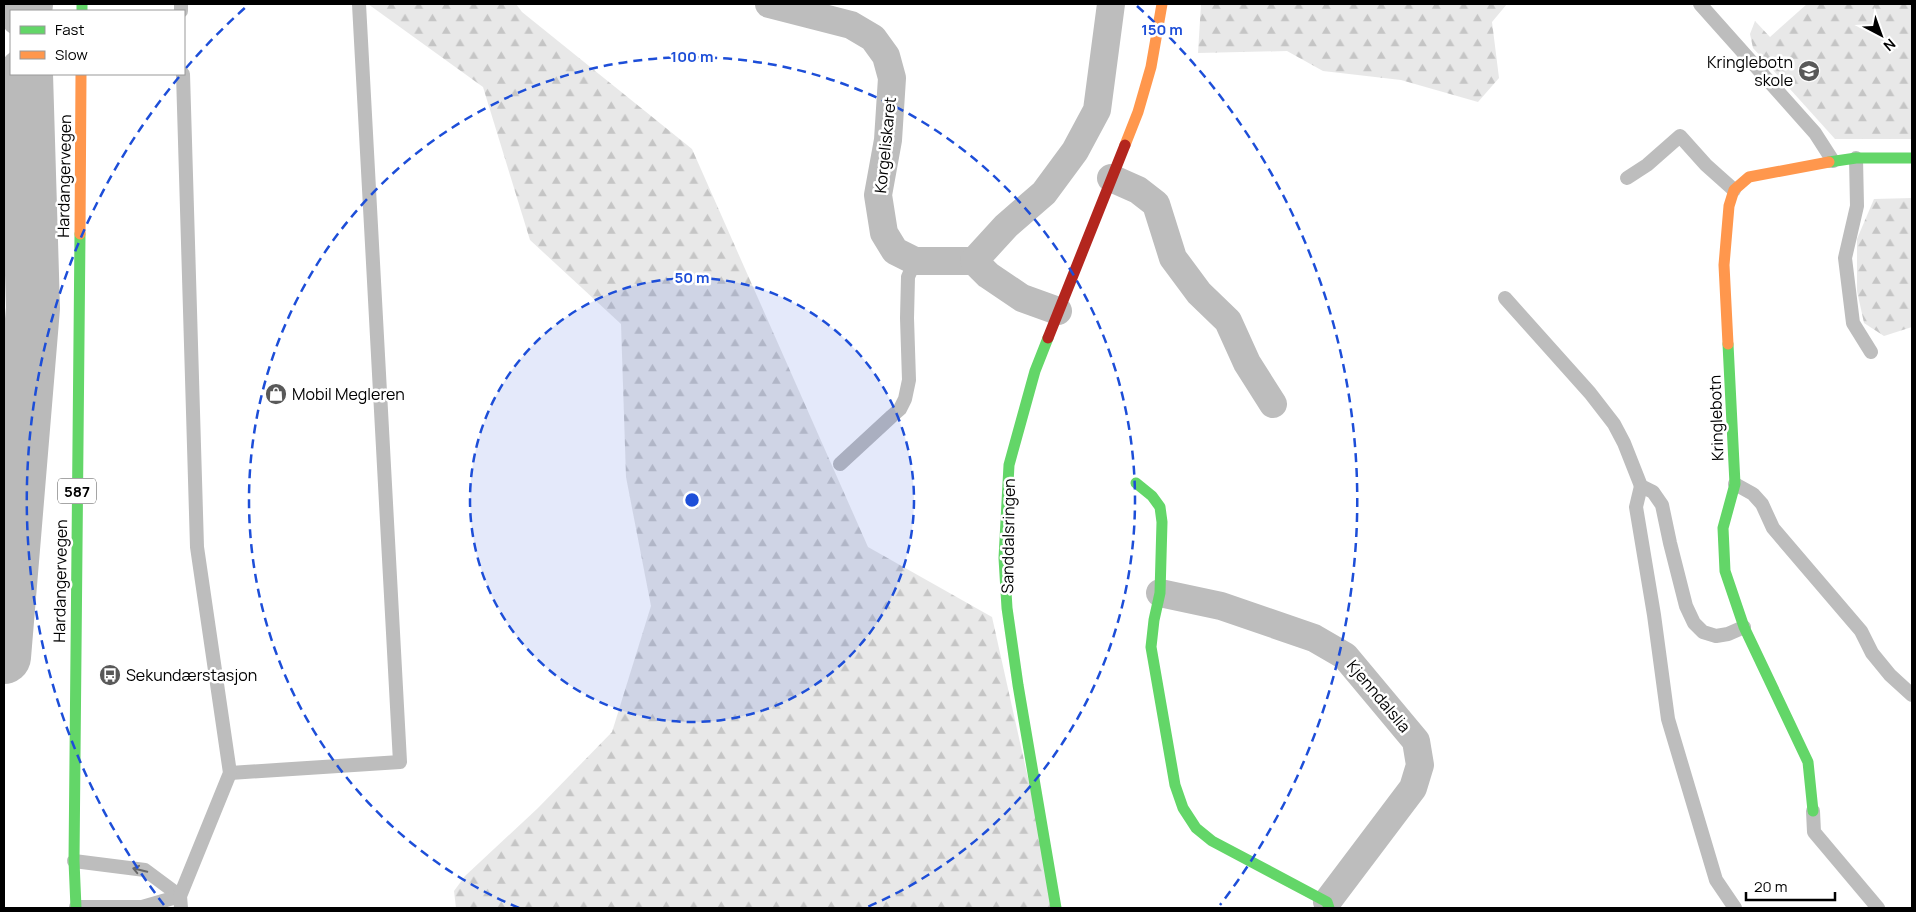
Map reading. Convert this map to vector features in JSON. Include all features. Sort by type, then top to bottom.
[{"type":"main road","name":"Sanddalsringen","points":[[1056,908],[1018,685],[1007,608],[1004,558],[1009,465],[1035,370],[1138,112],[1151,67],[1161,6]]},
{"type":"main road","name":"Hardangervegen","points":[[76,907],[74,861],[81,75]]},
{"type":"main road","points":[[1734,190],[1749,177],[1833,160],[1912,158]]},
{"type":"main road","name":"Kringlebotn","points":[[1734,190],[1729,206],[1724,265],[1735,484],[1722,528],[1724,571],[1744,627],[1808,762],[1813,810]]},
{"type":"main road","name":"Kjenndalslia","points":[[1136,483],[1152,496],[1160,508],[1162,522],[1160,593],[1154,620],[1151,648],[1175,784],[1183,808],[1196,828],[1212,841],[1328,905]]},
{"type":"street","name":"Korgeliskaret","points":[[769,4],[851,25],[873,38],[886,56],[892,78],[888,140],[878,195],[884,233],[895,250],[915,261]]},
{"type":"street","points":[[974,261],[1006,226],[1044,193],[1080,143],[1097,110],[1111,4]]},
{"type":"street","points":[[1111,178],[1138,190],[1156,204],[1173,258],[1199,293],[1228,321],[1247,363],[1273,404]]},
{"type":"street","points":[[915,261],[974,261],[988,274],[1022,298],[1058,311]]},
{"type":"street","name":"Kjenndalslia","points":[[1160,593],[1221,606],[1314,638],[1345,656],[1416,741],[1420,765],[1413,788],[1328,905]]},
{"type":"lane","points":[[230,773],[400,762],[359,4]]},
{"type":"lane","points":[[1700,4],[1815,133],[1833,160]]},
{"type":"lane","points":[[180,902],[230,773],[197,547],[183,75]]},
{"type":"lane","points":[[1627,178],[1647,165],[1680,136],[1706,165],[1734,190]]},
{"type":"lane","points":[[1856,158],[1857,206],[1845,258],[1853,323],[1871,352]]},
{"type":"lane","points":[[840,464],[900,408],[905,399],[909,380],[908,277],[915,261]]},
{"type":"lane","points":[[1505,298],[1590,392],[1614,424],[1624,443],[1641,486],[1636,507],[1654,615],[1668,718],[1716,880],[1735,908]]},
{"type":"lane","points":[[1735,484],[1753,494],[1762,504],[1773,528],[1861,631],[1872,653],[1884,668],[1912,695]]},
{"type":"lane","points":[[1641,486],[1652,492],[1662,505],[1686,606],[1694,622],[1703,632],[1716,636],[1728,634],[1744,627]]},
{"type":"lane","points":[[1813,810],[1814,832],[1878,908]]},
{"type":"lane","points":[[74,861],[145,870],[180,902]]},
{"type":"lane","points":[[76,907],[142,907],[180,902]]},
{"type":"green space","points":[[368,4],[516,4],[522,12],[692,149],[868,547],[992,617],[1057,908],[456,908],[454,891],[465,876],[538,808],[612,732],[651,606],[626,477],[621,324],[530,240],[483,87]]},
{"type":"green space","points":[[1201,4],[1507,4],[1492,22],[1499,78],[1478,102],[1401,80],[1323,71],[1287,51],[1198,53]]},
{"type":"green space","name":"Kringlebotn skole","points":[[1807,4],[1912,4],[1912,139],[1835,139],[1753,48],[1750,34],[1755,21],[1770,37]]},
{"type":"green space","points":[[1912,198],[1912,327],[1884,336],[1864,323],[1857,291],[1857,239],[1874,199]]},
{"type":"waterway","points":[[25,10],[26,4]]},
{"type":"waterway","points":[[4,657],[33,308],[26,75]]},
{"type":"traffic: fast","points":[[82,4],[82,10]]},
{"type":"traffic: fast","points":[[1829,162],[1856,158],[1912,158]]},
{"type":"traffic: fast","points":[[76,908],[74,861],[80,234]]},
{"type":"traffic: fast","points":[[1048,338],[1035,371],[1009,465],[1004,558],[1007,608],[1018,685],[1056,908]]},
{"type":"traffic: fast","points":[[1728,344],[1735,484],[1723,528],[1725,571],[1744,627],[1808,762],[1813,811]]},
{"type":"traffic: fast","points":[[1136,483],[1152,496],[1160,507],[1162,522],[1160,593],[1151,647],[1175,785],[1183,808],[1196,828],[1212,841],[1327,902],[1329,908]]},
{"type":"traffic: slow","points":[[1125,145],[1138,112],[1151,67],[1162,4]]},
{"type":"traffic: slow","points":[[80,234],[81,75]]},
{"type":"traffic: slow","points":[[1728,344],[1724,265],[1729,206],[1734,190],[1749,177],[1829,162]]},
{"type":"traffic: jam","points":[[1048,338],[1125,145]]},
{"type":"place","name":"Kringlebotn skole","points":[[1809,71]]},
{"type":"place","name":"Mobil Megleren","points":[[276,394]]},
{"type":"place","name":"Sekundærstasjon","points":[[110,675]]}]
